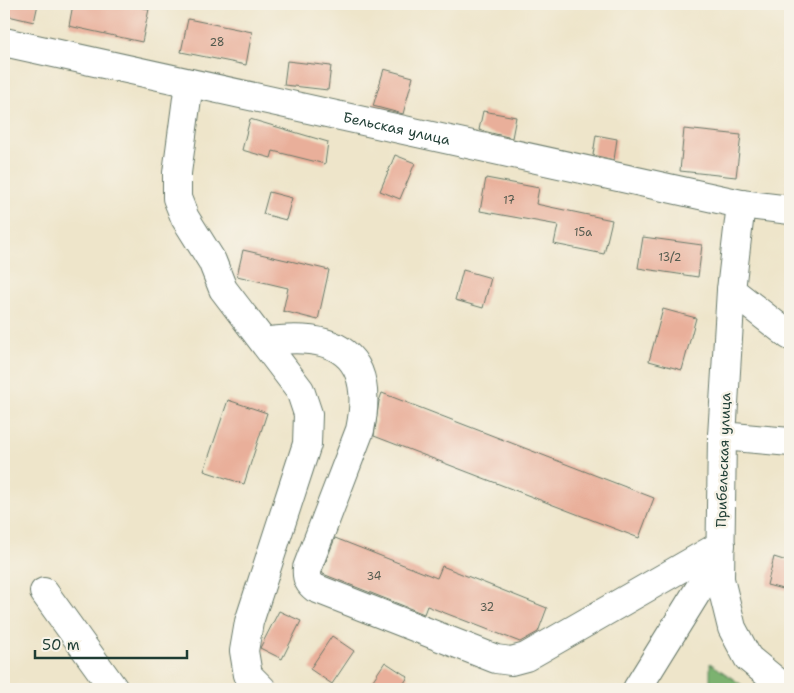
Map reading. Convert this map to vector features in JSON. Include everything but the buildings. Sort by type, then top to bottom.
[{"type":"street","name":"Бельская улица","points":[[4,42],[741,204],[790,210]]},
{"type":"street","points":[[189,83],[177,173],[177,198],[185,218],[212,261],[224,288],[300,390],[308,414],[307,444],[250,622],[244,651],[248,675],[262,689]]},
{"type":"street","name":"Прибельская улица","points":[[741,204],[731,290],[722,436],[720,579],[732,628],[748,658],[781,685],[790,689]]},
{"type":"street","points":[[731,290],[790,336]]},
{"type":"street","points":[[264,342],[294,339],[324,343],[342,350],[354,363],[362,378],[364,395],[360,430],[306,568],[308,582],[315,588],[496,659],[511,661],[526,658],[721,550]]},
{"type":"street","points":[[722,436],[790,442]]},
{"type":"street","points":[[637,689],[721,550]]},
{"type":"street","points":[[44,592],[114,689]]},
{"type":"green space","points":[[710,663],[748,689],[710,689]]}]
